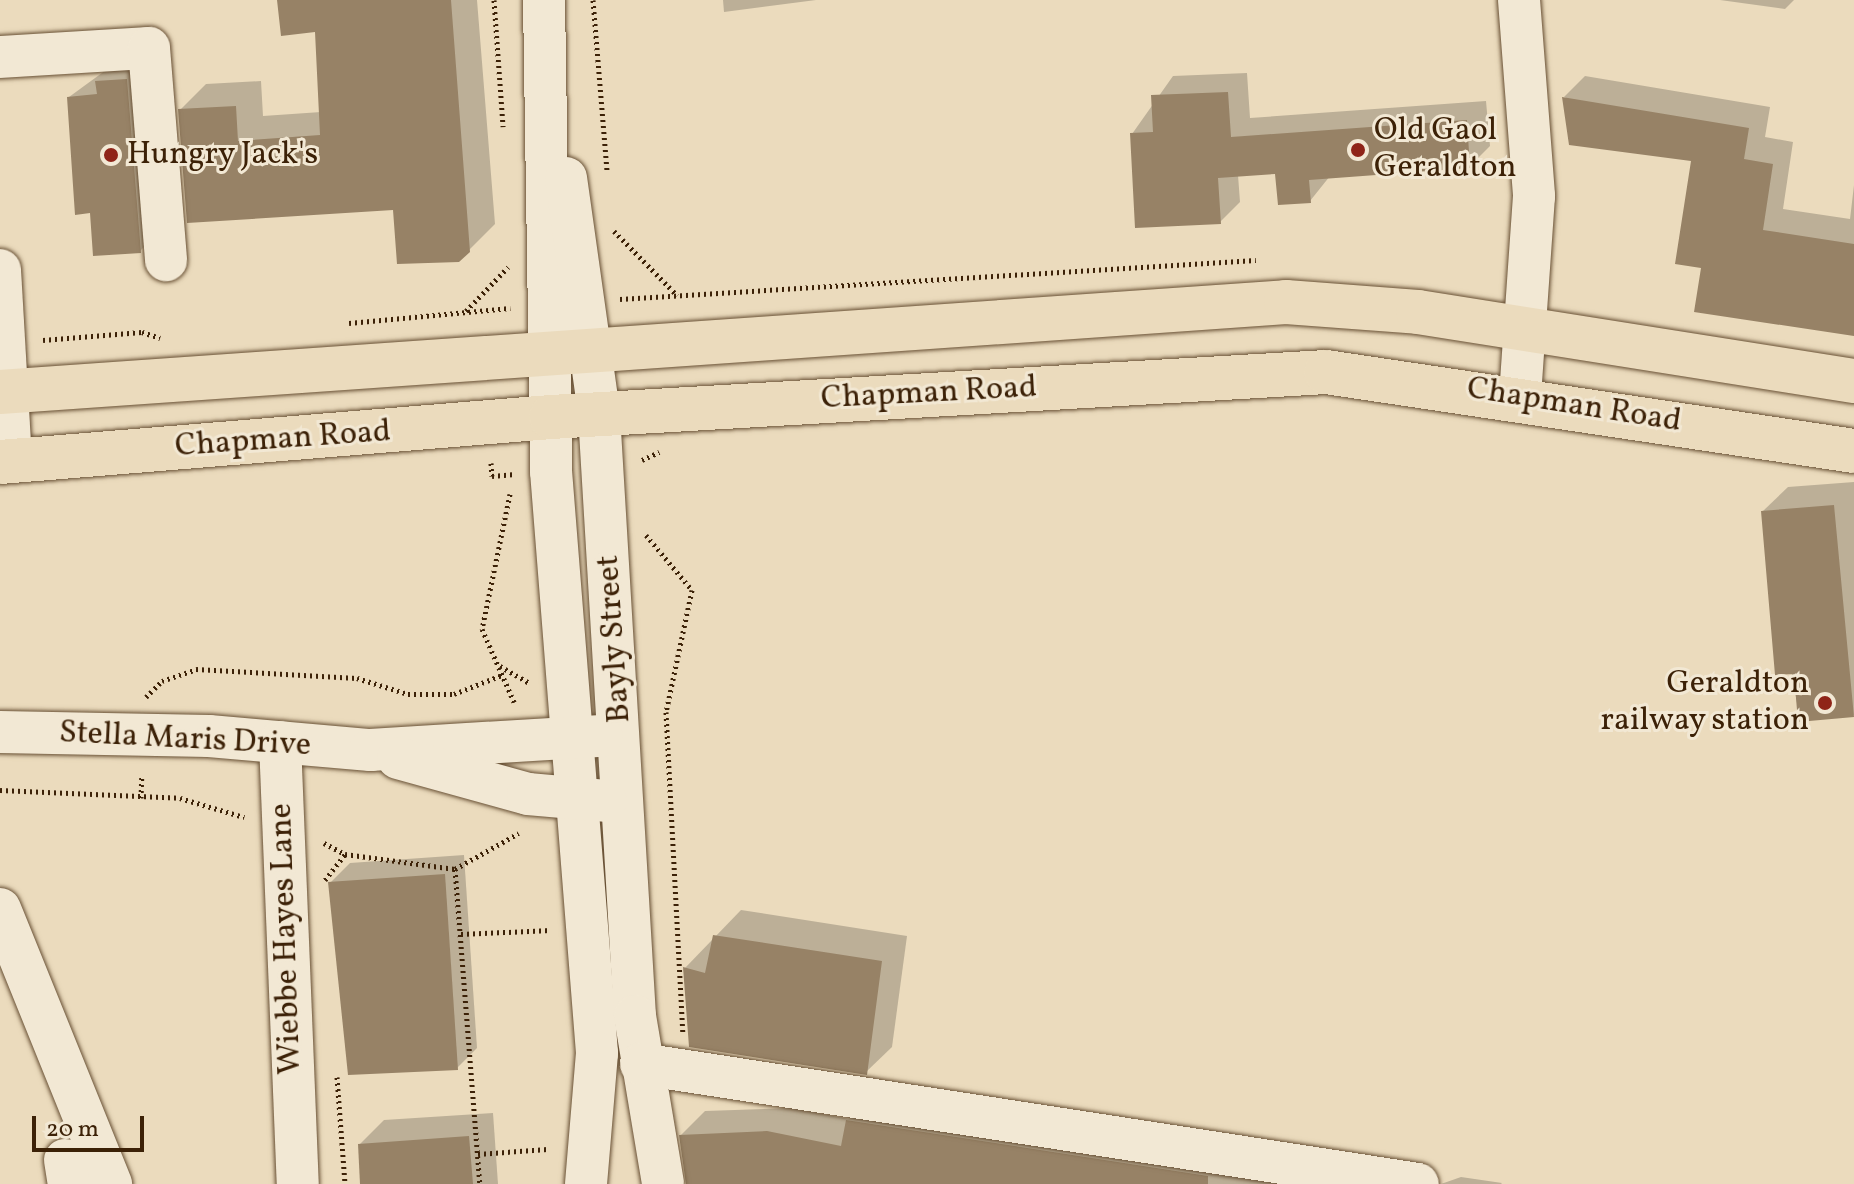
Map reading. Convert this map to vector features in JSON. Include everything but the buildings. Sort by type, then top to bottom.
[{"type":"main road","points":[[3,392],[547,350],[1286,302],[1526,329],[1854,381]]},
{"type":"main road","name":"Chapman Road","points":[[6,462],[551,417],[1326,372],[1520,396],[1854,451]]},
{"type":"street","name":"Bayly Street","points":[[544,0],[550,95],[547,350],[597,1053],[586,1184]]},
{"type":"street","points":[[1519,0],[1534,196],[1520,396]]},
{"type":"street","points":[[0,57],[149,48],[166,260]]},
{"type":"street","name":"Bayly Street","points":[[550,95],[592,347],[599,414],[627,802],[641,1064],[663,1184]]},
{"type":"street","points":[[0,270],[6,462]]},
{"type":"street","name":"Stella Maris Drive","points":[[0,732],[280,742],[370,750],[622,736]]},
{"type":"street","name":"Wiebbe Hayes Lane","points":[[280,742],[298,1184]]},
{"type":"street","name":"Stella Maris Drive","points":[[370,750],[528,794],[627,802]]},
{"type":"street","points":[[0,909],[111,1184]]},
{"type":"street","points":[[641,1064],[1418,1184]]},
{"type":"path","points":[[494,0],[504,139]]},
{"type":"path","points":[[593,0],[608,185]]},
{"type":"path","points":[[611,215],[613,230],[677,296],[630,298]]},
{"type":"path","points":[[466,311],[512,263]]},
{"type":"path","points":[[345,324],[519,307]]},
{"type":"path","points":[[31,341],[142,332],[167,340]]},
{"type":"path","points":[[490,459],[492,476],[512,474],[482,629],[516,708]]},
{"type":"path","points":[[641,530],[692,590],[666,712],[686,1071]]},
{"type":"path","points":[[498,665],[536,687]]},
{"type":"path","points":[[142,708],[148,691],[196,669],[357,678],[408,694],[454,694],[502,675]]},
{"type":"path","points":[[0,790],[180,798],[238,818],[252,815]]},
{"type":"path","points":[[319,840],[345,854],[455,869],[528,828]]},
{"type":"path","points":[[324,899],[323,884],[345,854]]},
{"type":"path","points":[[455,869],[480,1184]]},
{"type":"path","points":[[460,934],[568,929]]},
{"type":"path","points":[[336,1058],[345,1184]]},
{"type":"path","points":[[478,1154],[553,1149]]},
{"type":"place","name":"Old Gaol Geraldton","points":[[1358,150]]},
{"type":"place","name":"Hungry Jack's","points":[[111,155]]},
{"type":"place","name":"Geraldton railway station","points":[[1825,703]]}]
